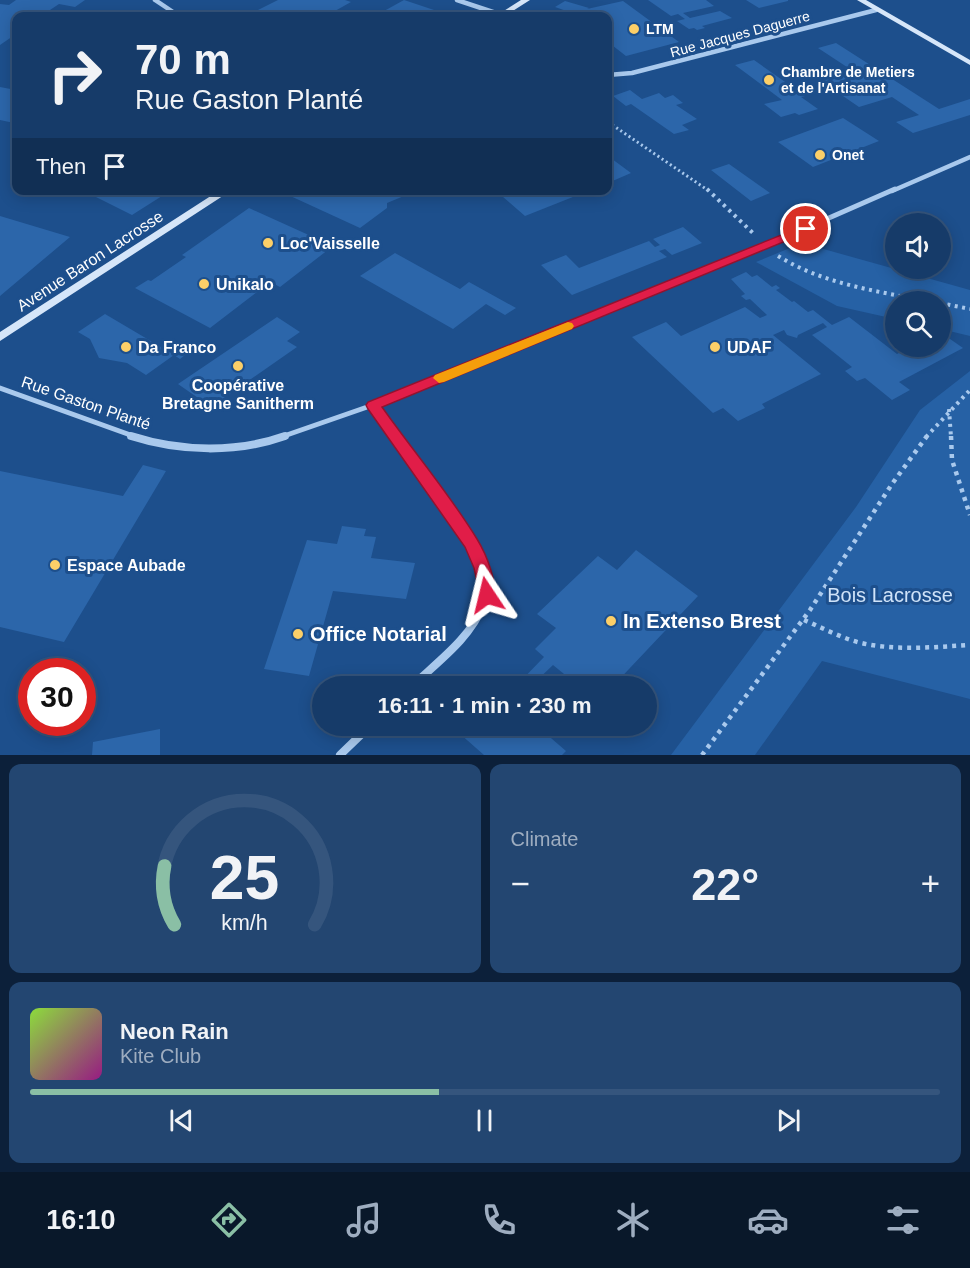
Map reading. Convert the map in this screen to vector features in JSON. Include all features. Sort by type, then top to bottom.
[{"type":"street","points":[[155,0],[173,12]]},
{"type":"street","points":[[457,0],[490,12]]},
{"type":"street","points":[[507,12],[526,0]]},
{"type":"street","points":[[861,0],[970,63]]},
{"type":"street","name":"Rue Jacques Daguerre","points":[[612,75],[632,73],[876,10]]},
{"type":"street","name":"Rue Gaston Planté","points":[[0,388],[135,437],[187,447],[225,448],[276,439],[373,405],[765,246],[970,158]]},
{"type":"street","name":"Avenue Baron Lacrosse","points":[[0,337],[219,195]]},
{"type":"street","points":[[373,405],[471,544],[483,568],[487,595],[477,620],[422,676]]},
{"type":"street","points":[[340,755],[360,736]]},
{"type":"path","points":[[612,125],[698,183],[749,228],[765,246],[795,268],[817,276],[885,292]]},
{"type":"path","points":[[951,305],[970,309]]},
{"type":"path","points":[[702,755],[804,620],[912,458],[949,408],[970,390]]},
{"type":"path","points":[[949,408],[952,460],[970,515]]},
{"type":"path","points":[[804,620],[836,634],[871,645],[919,648],[970,645]]},
{"type":"green space","points":[[802,243],[885,266],[885,279],[931,279],[970,290],[970,336],[951,331],[951,291],[885,291],[885,317],[837,306],[756,262]]},
{"type":"green space","name":"Bois Lacrosse","points":[[970,371],[970,699],[822,661],[755,755],[671,755],[856,507],[920,410]]},
{"type":"building","points":[[16,0],[85,0],[75,7],[59,4],[47,12],[12,12],[12,37],[0,45],[0,4],[9,5]]},
{"type":"building","points":[[278,0],[345,0],[351,2],[333,12],[254,12]]},
{"type":"building","points":[[404,0],[440,12],[382,12]]},
{"type":"building","points":[[648,0],[706,0],[714,6],[683,13],[690,18],[720,11],[732,18],[702,26],[705,28],[689,29],[677,21],[685,19],[678,14],[671,16]]},
{"type":"building","points":[[746,0],[788,0],[788,1],[759,8]]},
{"type":"building","name":"LTM","points":[[565,1],[589,8],[587,9],[623,1],[679,42],[626,56],[612,45],[612,12],[569,12],[555,7]]},
{"type":"building","points":[[836,43],[939,109],[970,99],[970,115],[913,133],[896,122],[919,115],[892,97],[859,107],[821,81],[853,71],[818,48]]},
{"type":"building","name":"Chambre de Metiers et de l'Artisanat","points":[[754,60],[805,96],[801,97],[818,109],[799,115],[795,113],[781,117],[764,104],[782,100],[735,65]]},
{"type":"building","points":[[0,87],[12,89],[12,123],[0,120]]},
{"type":"building","points":[[630,90],[642,99],[659,93],[665,98],[673,95],[683,103],[676,105],[697,119],[682,125],[689,130],[674,134],[631,104],[626,106],[613,96]]},
{"type":"building","name":"Onet","points":[[843,118],[879,141],[813,167],[778,142]]},
{"type":"building","points":[[612,159],[631,173],[612,181]]},
{"type":"building","points":[[729,164],[770,193],[751,201],[711,170]]},
{"type":"building","points":[[92,195],[162,196],[132,215]]},
{"type":"building","points":[[288,195],[406,195],[387,203],[387,208],[360,228]]},
{"type":"building","points":[[501,195],[578,195],[525,216]]},
{"type":"building","points":[[249,208],[333,246],[280,287],[270,282],[210,328],[135,288],[148,280],[151,281],[186,257],[182,255]]},
{"type":"building","points":[[0,216],[70,237],[0,296]]},
{"type":"building","points":[[683,227],[702,243],[672,255],[665,249],[659,251],[667,257],[572,295],[541,265],[566,255],[579,268],[649,241],[655,247],[660,245],[653,239]]},
{"type":"building","points":[[395,253],[460,289],[469,282],[516,308],[505,315],[486,304],[453,329],[360,276]]},
{"type":"building","name":"UDAF","points":[[746,272],[752,277],[757,275],[772,287],[776,285],[780,288],[776,290],[792,302],[794,301],[808,312],[813,310],[832,325],[849,317],[885,345],[885,357],[946,357],[899,382],[910,390],[892,400],[865,378],[857,381],[845,371],[852,367],[812,335],[827,327],[823,323],[798,335],[797,338],[787,335],[784,330],[773,335],[821,374],[762,404],[765,408],[738,421],[723,408],[713,413],[632,337],[666,322],[681,336],[745,307],[760,318],[767,315],[750,299],[746,300],[741,296],[745,294],[731,279]]},
{"type":"building","name":"Da Franco","points":[[105,314],[171,353],[182,346],[190,351],[180,359],[174,355],[146,375],[127,363],[99,358],[90,339],[78,332]]},
{"type":"building","name":"Coopérative Bretagne Sanitherm","points":[[277,317],[300,332],[287,341],[297,347],[211,407],[178,384]]},
{"type":"building","name":"UDAF","points":[[951,340],[963,348],[951,354]]},
{"type":"building","name":"Espace Aubade","points":[[143,465],[166,471],[64,642],[0,627],[0,471],[123,496]]},
{"type":"building","name":"Office Notarial","points":[[342,526],[366,529],[364,536],[376,537],[371,558],[415,563],[406,599],[333,591],[309,676],[264,669],[307,540],[337,544]]},
{"type":"building","name":"In Extenso Brest","points":[[636,550],[698,596],[622,676],[566,676],[553,665],[542,676],[526,676],[544,657],[535,649],[556,628],[537,614],[598,556],[617,570]]},
{"type":"building","points":[[160,729],[160,755],[92,755],[93,742]]},
{"type":"building","points":[[462,736],[549,736],[566,751],[562,755],[484,755]]},
{"type":"slow traffic","points":[[439,378],[568,326]]},
{"type":"place","name":"LTM","points":[[634,29]]},
{"type":"place","name":"Chambre de Metiers et de l'Artisanat","points":[[769,80]]},
{"type":"place","name":"Onet","points":[[820,155]]},
{"type":"place","name":"Loc'Vaisselle","points":[[268,243]]},
{"type":"place","name":"Unikalo","points":[[204,284]]},
{"type":"place","name":"Da Franco","points":[[126,347]]},
{"type":"place","name":"UDAF","points":[[715,347]]},
{"type":"place","name":"Coopérative Bretagne Sanitherm","points":[[238,366]]},
{"type":"place","name":"Espace Aubade","points":[[55,565]]},
{"type":"place","name":"In Extenso Brest","points":[[611,621]]},
{"type":"place","name":"Office Notarial","points":[[298,634]]},
{"type":"route","points":[[487,595],[483,568],[471,544],[373,405],[806,229]]}]
